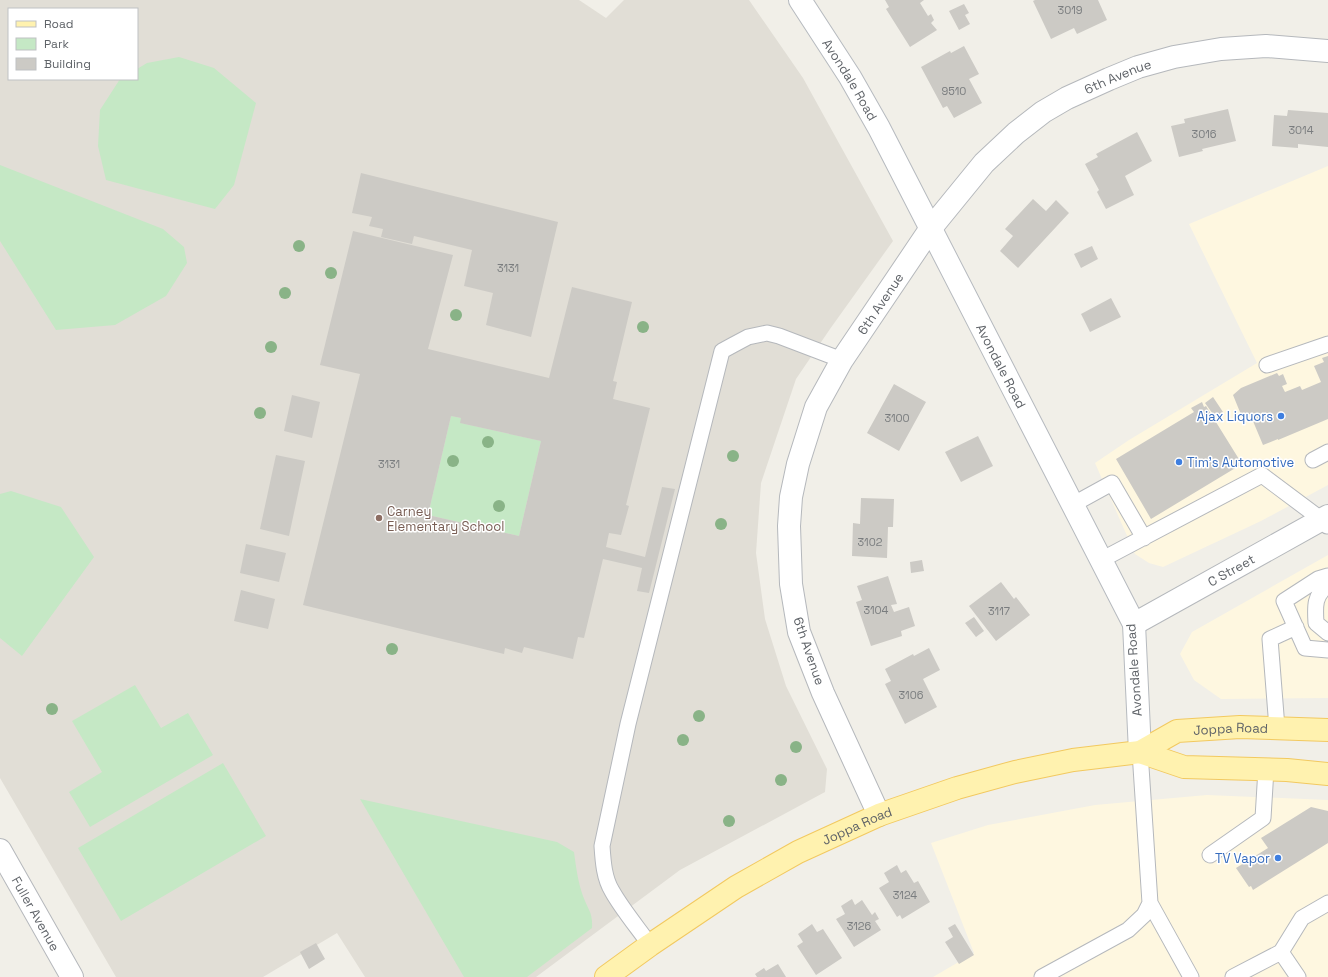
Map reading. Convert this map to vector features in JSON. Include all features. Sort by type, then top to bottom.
[{"type":"main road","name":"Joppa Road","points":[[613,975],[650,945],[736,888],[798,852],[879,815],[957,788],[1015,772],[1073,760],[1140,752],[1176,731],[1240,727],[1328,730]]},
{"type":"main road","name":"Joppa Road","points":[[1140,752],[1184,768],[1266,770],[1328,774]]},
{"type":"street","name":"Avondale Road","points":[[800,0],[850,77],[879,128],[1134,624],[1140,752]]},
{"type":"street","name":"6th Avenue","points":[[879,815],[823,693],[799,632],[791,584],[789,526],[791,497],[798,464],[816,407],[842,360],[931,228],[984,163],[1016,133],[1043,112],[1067,98],[1109,79],[1138,67],[1174,56],[1221,49],[1266,46],[1328,51]]},
{"type":"street","name":"C Street","points":[[1134,624],[1326,521]]},
{"type":"street","name":"Fuller Avenue","points":[[0,850],[72,977]]},
{"type":"lane","points":[[650,945],[611,891],[606,878],[602,846],[628,724],[722,351],[748,337],[767,333],[779,336],[842,360]]},
{"type":"lane","points":[[1267,365],[1328,344]]},
{"type":"lane","points":[[1313,460],[1328,452]]},
{"type":"lane","points":[[1101,560],[1262,475],[1326,521]]},
{"type":"lane","points":[[1072,505],[1112,483],[1144,538]]},
{"type":"lane","points":[[1328,576],[1318,579],[1284,601],[1305,648],[1328,650]]},
{"type":"lane","points":[[1328,585],[1321,592],[1315,604],[1316,623],[1328,633]]},
{"type":"lane","points":[[1277,728],[1270,639],[1296,627]]},
{"type":"lane","points":[[1140,752],[1150,903],[1191,977]]},
{"type":"lane","points":[[1210,855],[1263,818],[1266,770]]},
{"type":"lane","points":[[1042,977],[1128,930],[1144,915],[1150,903]]},
{"type":"lane","points":[[1232,977],[1282,952],[1302,918],[1328,903]]},
{"type":"lane","points":[[1282,952],[1298,977]]},
{"type":"shaded area","name":"Carney Elementary School","points":[[0,0],[579,0],[606,18],[624,0],[749,0],[803,78],[893,241],[796,379],[761,483],[756,553],[765,619],[786,686],[827,769],[825,792],[680,870],[536,977],[365,977],[337,933],[263,977],[116,977],[0,778]]},
{"type":"shaded area","points":[[1328,166],[1328,485],[1261,521],[1163,567],[1149,563],[1135,554],[1095,463],[1129,440],[1257,363],[1189,224]]},
{"type":"shaded area","points":[[1328,555],[1328,698],[1221,699],[1194,680],[1180,654],[1192,632]]},
{"type":"shaded area","points":[[1207,795],[1328,800],[1328,977],[933,977],[974,953],[931,843],[988,825],[1095,805]]},
{"type":"green space","points":[[179,57],[214,68],[256,103],[234,185],[215,209],[106,180],[98,146],[100,110],[119,80],[138,80],[138,68],[147,63]]},
{"type":"green space","points":[[0,165],[163,229],[184,247],[187,263],[166,296],[115,325],[56,330],[0,241]]},
{"type":"green space","points":[[451,416],[461,418],[461,423],[541,441],[519,536],[428,515]]},
{"type":"green space","points":[[11,491],[61,507],[94,557],[22,656],[0,638],[0,494]]},
{"type":"green space","points":[[135,685],[161,728],[188,713],[213,755],[90,827],[69,792],[102,772],[72,721]]},
{"type":"green space","points":[[223,763],[266,836],[121,921],[78,848]]},
{"type":"green space","points":[[360,799],[557,842],[574,852],[580,885],[591,915],[592,928],[527,977],[464,977]]},
{"type":"building","points":[[885,0],[924,0],[920,3],[928,16],[931,14],[934,20],[931,23],[937,30],[910,47],[886,9],[889,7]]},
{"type":"building","points":[[1098,0],[1107,20],[1077,34],[1074,28],[1051,39],[1033,1]]},
{"type":"building","points":[[964,4],[969,13],[965,15],[970,24],[959,30],[949,11]]},
{"type":"building","points":[[964,46],[979,74],[969,79],[982,103],[954,118],[947,106],[943,108],[921,67],[950,51],[951,53]]},
{"type":"building","points":[[1228,109],[1236,141],[1202,149],[1203,151],[1179,157],[1171,126],[1185,123],[1184,119]]},
{"type":"building","points":[[1288,110],[1328,113],[1328,147],[1298,144],[1298,148],[1272,146],[1274,115],[1287,116]]},
{"type":"building","points":[[1137,132],[1152,161],[1125,176],[1134,195],[1106,209],[1097,192],[1099,190],[1085,164],[1098,157],[1096,154]]},
{"type":"building","points":[[361,173],[558,222],[531,337],[486,325],[493,293],[464,286],[472,250],[414,236],[412,244],[381,237],[383,229],[369,226],[372,217],[352,213]]},
{"type":"building","points":[[1033,199],[1046,211],[1056,200],[1069,213],[1018,268],[1000,251],[1013,236],[1005,229]]},
{"type":"building","points":[[353,231],[453,255],[428,349],[549,378],[572,287],[632,302],[613,381],[617,382],[613,399],[650,408],[626,505],[629,506],[621,535],[609,533],[606,547],[645,557],[662,487],[675,489],[649,593],[637,591],[642,568],[603,559],[584,638],[578,637],[573,659],[524,647],[522,653],[505,648],[504,654],[303,605],[360,374],[320,365]],"holes":[[[451,416],[461,418],[460,423],[541,441],[519,536],[428,515]]]},
{"type":"building","points":[[1092,246],[1098,259],[1081,268],[1074,254]]},
{"type":"building","points":[[1111,298],[1121,317],[1090,332],[1081,314]]},
{"type":"building","points":[[1328,356],[1328,419],[1263,445],[1250,414],[1242,417],[1233,395],[1241,388],[1277,373],[1279,376],[1283,374],[1287,384],[1282,386],[1285,392],[1300,386],[1302,390],[1321,382],[1314,366],[1324,362],[1322,358]]},
{"type":"building","points":[[894,384],[926,402],[899,451],[867,433]]},
{"type":"building","points":[[292,395],[320,402],[312,438],[284,431]]},
{"type":"building","points":[[1213,397],[1223,412],[1215,417],[1205,403]]},
{"type":"building","name":"Tim's Automotive","points":[[1202,402],[1242,464],[1151,519],[1116,459],[1194,412],[1191,408]]},
{"type":"building","points":[[978,436],[993,466],[961,482],[945,452]]},
{"type":"building","points":[[276,455],[305,461],[289,536],[260,529]]},
{"type":"building","points":[[861,498],[894,499],[893,527],[888,527],[887,558],[852,556],[853,523],[860,524]]},
{"type":"building","points":[[246,544],[286,553],[279,582],[240,573]]},
{"type":"building","points":[[922,560],[924,571],[911,573],[910,562]]},
{"type":"building","points":[[888,576],[897,604],[891,605],[894,612],[909,607],[915,626],[901,631],[902,636],[871,646],[856,602],[862,600],[857,586]]},
{"type":"building","points":[[1001,582],[1014,599],[1016,597],[1030,615],[996,641],[969,606]]},
{"type":"building","points":[[241,590],[275,599],[268,629],[234,621]]},
{"type":"building","points":[[974,617],[984,631],[976,637],[965,623]]},
{"type":"building","points":[[929,648],[940,670],[923,679],[937,707],[905,724],[885,684],[891,681],[885,669],[913,654],[914,656]]},
{"type":"building","name":"TV Vapor","points":[[1311,807],[1328,811],[1328,843],[1253,890],[1251,886],[1249,887],[1236,868],[1268,848],[1261,838]]},
{"type":"building","points":[[897,865],[901,873],[906,870],[914,883],[918,881],[930,902],[902,919],[900,915],[897,917],[879,888],[889,882],[884,873]]},
{"type":"building","points":[[852,899],[855,905],[862,900],[872,915],[875,912],[879,919],[875,921],[881,930],[854,947],[836,919],[845,914],[841,906]]},
{"type":"building","points":[[812,924],[817,932],[823,929],[842,958],[816,975],[797,946],[803,942],[798,934]]},
{"type":"building","points":[[955,924],[974,955],[959,964],[945,942],[953,937],[948,928]]},
{"type":"building","points":[[316,943],[325,959],[309,969],[300,952]]},
{"type":"building","points":[[778,964],[786,977],[757,977],[755,974],[764,968],[766,971]]},
{"type":"place","name":"Ajax Liquors","points":[[1281,416]]},
{"type":"place","name":"Tim's Automotive","points":[[1179,462]]},
{"type":"place","name":"Carney Elementary School","points":[[379,518]]},
{"type":"place","name":"TV Vapor","points":[[1278,858]]}]
